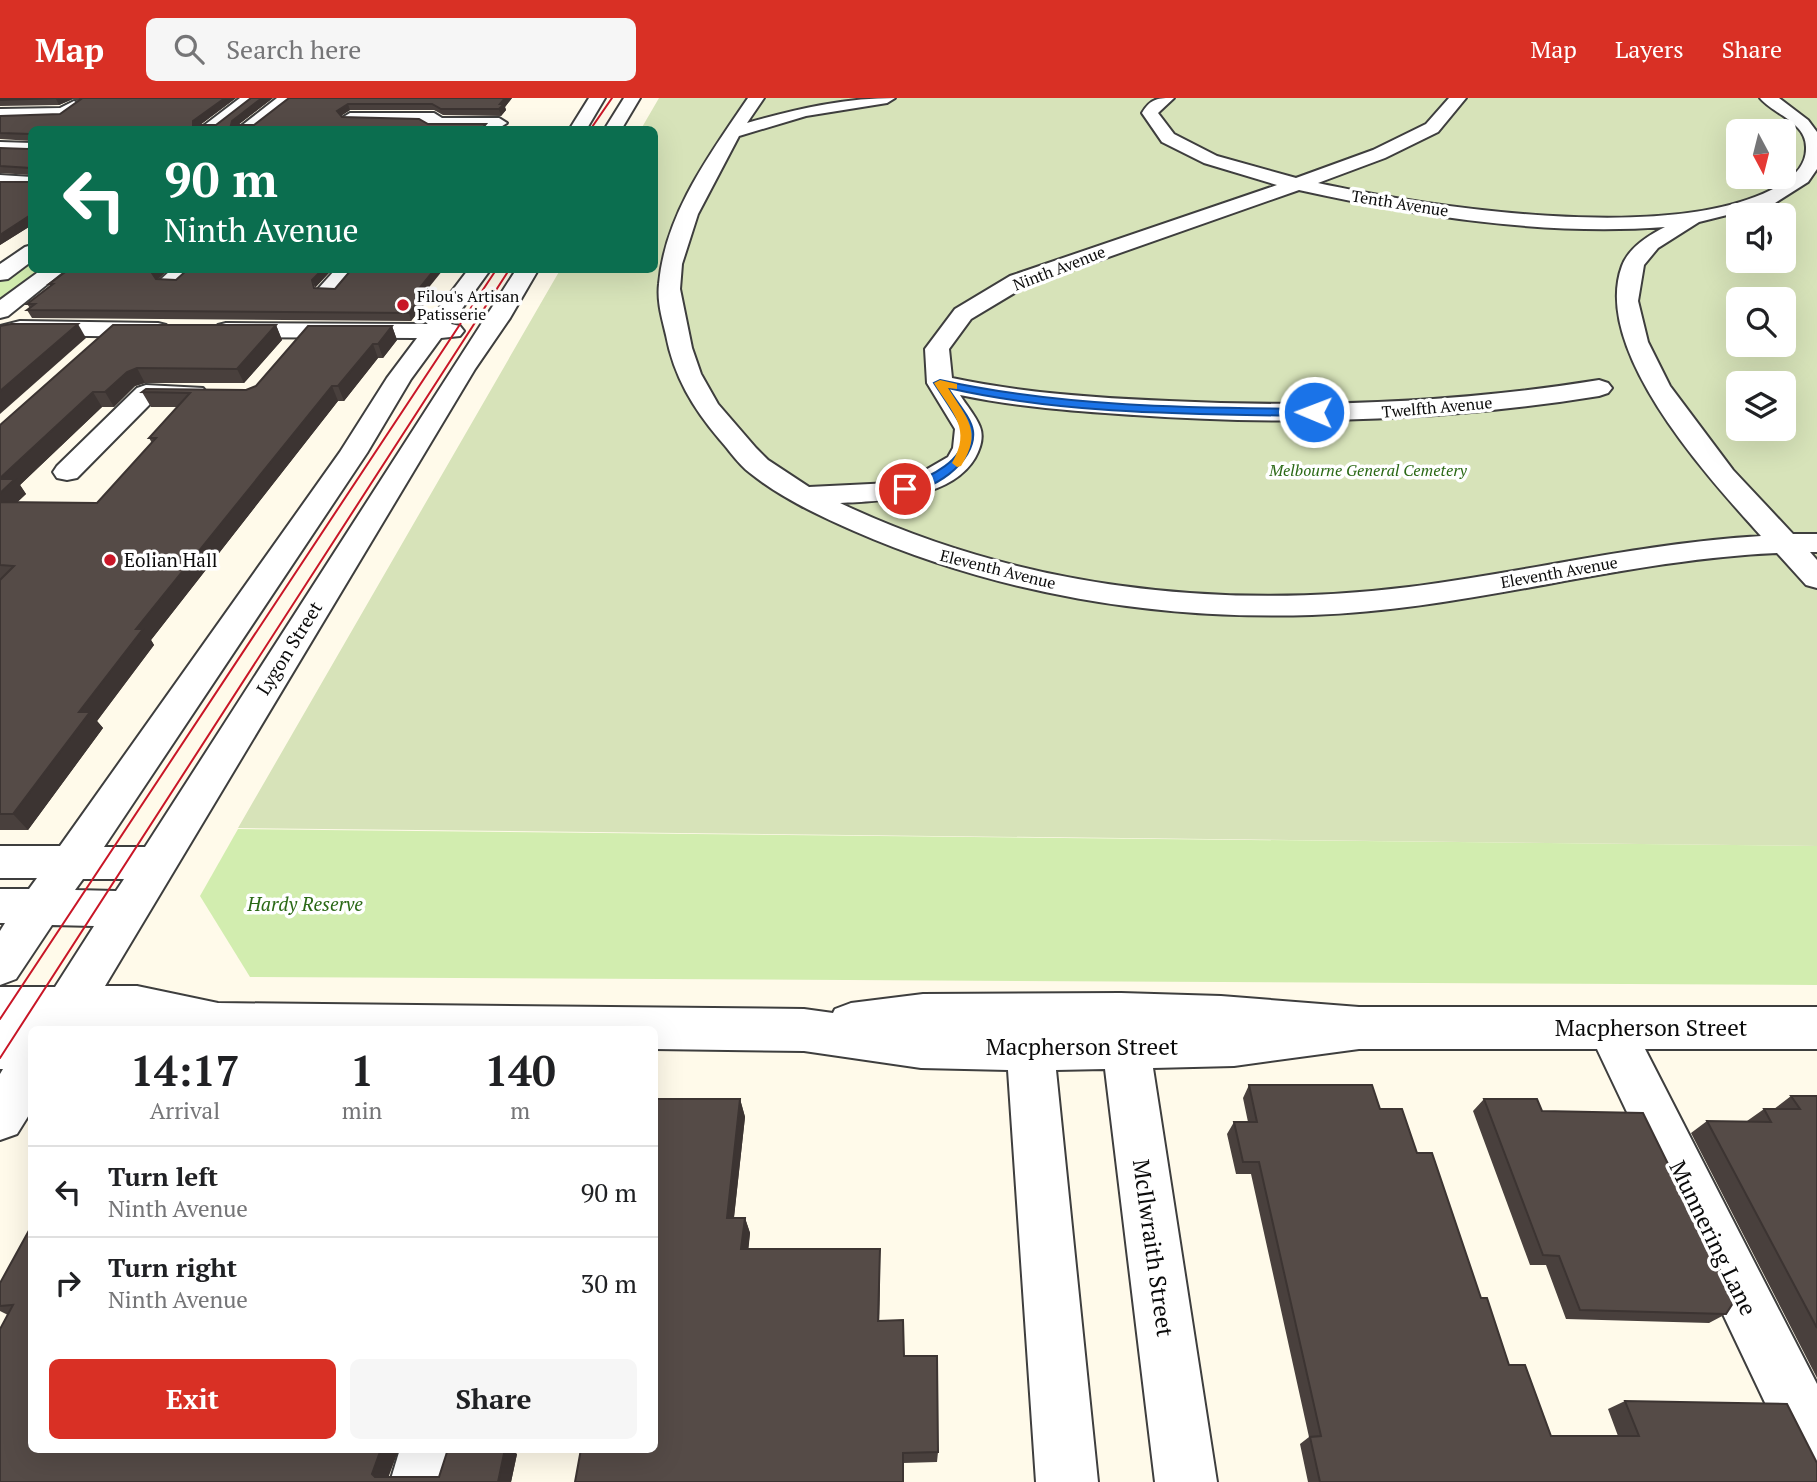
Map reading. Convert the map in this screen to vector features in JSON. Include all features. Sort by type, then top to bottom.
[{"type":"street","points":[[212,126],[250,98]]},
{"type":"street","points":[[249,126],[287,98]]},
{"type":"street","points":[[341,126],[373,98]]},
{"type":"street","points":[[580,126],[597,98]]},
{"type":"street","points":[[614,126],[632,98]]},
{"type":"street","name":"Eleventh Avenue","points":[[756,98],[697,197],[682,230],[672,266],[669,291],[680,351],[704,405],[756,464],[801,495],[877,532],[955,560],[1071,587],[1171,600],[1282,606],[1383,600],[1653,555],[1817,543]]},
{"type":"street","points":[[733,133],[816,109],[887,98]]},
{"type":"street","name":"Tenth Avenue","points":[[1166,98],[1154,106],[1150,113],[1155,127],[1168,139],[1224,164],[1298,184],[1399,204],[1538,220],[1632,222],[1696,216],[1776,198],[1797,187],[1811,175],[1817,153],[1811,135],[1790,112],[1768,98]]},
{"type":"street","name":"Ninth Avenue","points":[[801,495],[891,492],[920,485],[958,463],[967,447],[968,429],[940,383],[937,349],[963,314],[1018,281],[1298,184],[1379,153],[1432,128],[1458,98]]},
{"type":"street","points":[[429,123],[448,105]]},
{"type":"street","points":[[0,115],[63,113],[74,106]]},
{"type":"street","points":[[350,118],[496,126],[513,106]]},
{"type":"street","points":[[0,147],[28,148]]},
{"type":"street","points":[[0,181],[27,184]]},
{"type":"street","name":"Tenth Avenue","points":[[1696,216],[1656,241],[1634,262],[1626,288],[1632,331],[1641,357],[1672,410],[1710,460],[1817,578]]},
{"type":"street","points":[[0,274],[28,254]]},
{"type":"street","points":[[10,331],[18,325],[3,320],[0,313],[50,273]]},
{"type":"street","points":[[328,290],[343,273]]},
{"type":"street","points":[[0,966],[20,907],[70,862],[353,453],[399,378],[477,273]]},
{"type":"street","name":"Lygon Street","points":[[62,1018],[463,368],[525,273]]},
{"type":"street","points":[[86,354],[113,330]]},
{"type":"street","points":[[10,331],[182,330]]},
{"type":"street","points":[[210,330],[489,331]]},
{"type":"street","points":[[285,356],[307,330]]},
{"type":"street","name":"Twelfth Avenue","points":[[940,383],[979,392],[1069,403],[1212,411],[1364,413],[1465,407],[1599,388]]},
{"type":"street","points":[[67,472],[146,393],[213,393]]},
{"type":"street","points":[[0,862],[156,863]]},
{"type":"street","points":[[20,907],[128,909]]},
{"type":"street","name":"Macpherson Street","points":[[0,1007],[62,1018],[137,1006],[201,1026]]},
{"type":"street","name":"Macpherson Street","points":[[658,1028],[804,1030],[921,1047],[1028,1031],[1125,1031],[1234,1045],[1359,1028],[1817,1028]]},
{"type":"street","name":"Munnering Lane","points":[[1610,1028],[1817,1447]]},
{"type":"street","points":[[1028,1031],[1067,1482]]},
{"type":"street","name":"McIlwraith Street","points":[[1125,1031],[1186,1482]]},
{"type":"street","points":[[0,1048],[28,1046]]},
{"type":"street","points":[[0,1117],[28,1072]]},
{"type":"street","points":[[421,1482],[429,1453]]},
{"type":"green space","name":"Melbourne General Cemetery","points":[[659,98],[1817,98],[1817,846],[238,828],[558,273],[658,273],[658,126],[643,126]]},
{"type":"green space","points":[[28,261],[28,273],[38,273],[0,300],[0,281]]},
{"type":"green space","name":"Hardy Reserve","points":[[238,829],[1817,846],[1817,985],[250,977],[200,896]]},
{"type":"building","points":[[0,98],[58,98],[0,100]]},
{"type":"building","points":[[225,98],[193,121],[193,125],[216,125],[251,98],[262,98],[232,121],[231,125],[254,125],[289,98],[505,98],[499,109],[441,109],[432,104],[348,104],[337,111],[342,117],[419,119],[428,124],[486,124],[484,126],[28,126],[28,134],[0,133],[0,116],[60,114],[81,99]]},
{"type":"building","points":[[0,148],[28,149],[28,168],[0,166]]},
{"type":"building","points":[[0,182],[28,182],[28,217],[0,235]]},
{"type":"building","points":[[64,273],[152,273],[156,279],[176,280],[184,273],[319,273],[312,280],[314,288],[335,289],[348,273],[432,273],[418,290],[426,290],[409,313],[27,310],[35,304],[27,304],[53,284],[49,284]]},
{"type":"building","points":[[78,324],[0,391],[0,326]]},
{"type":"building","points":[[113,325],[276,325],[237,369],[137,368],[127,372],[105,392],[93,392],[0,478],[0,425]]},
{"type":"building","points":[[308,326],[392,326],[338,386],[332,386],[136,629],[143,629],[79,712],[90,712],[13,814],[0,814],[0,580],[14,566],[0,565],[0,502],[97,503],[156,438],[149,438],[190,393],[142,392],[146,389],[246,390],[256,386]]},
{"type":"building","points":[[0,479],[15,479],[0,493]]},
{"type":"building","points":[[1249,1085],[1372,1085],[1380,1109],[1402,1109],[1417,1153],[1432,1153],[1481,1298],[1487,1298],[1509,1365],[1525,1365],[1551,1436],[1639,1436],[1625,1401],[1787,1404],[1817,1463],[1817,1482],[1320,1482],[1310,1437],[1321,1436],[1259,1162],[1243,1162],[1234,1122],[1257,1122]]},
{"type":"building","points":[[1791,1096],[1817,1096],[1817,1328],[1707,1121],[1771,1122],[1764,1109],[1800,1109]]},
{"type":"building","points":[[658,1099],[740,1099],[727,1218],[745,1218],[741,1249],[880,1249],[878,1321],[903,1320],[904,1356],[937,1356],[938,1452],[903,1453],[903,1482],[575,1482],[580,1453],[658,1453]]},
{"type":"building","points":[[1484,1099],[1537,1099],[1542,1111],[1643,1113],[1735,1300],[1726,1314],[1580,1310],[1559,1256],[1543,1255]]},
{"type":"building","points":[[28,1232],[28,1453],[380,1453],[372,1474],[375,1477],[439,1477],[447,1453],[504,1453],[498,1482],[0,1482],[0,1329],[13,1305],[0,1306],[0,1283]]},
{"type":"tram line","points":[[593,126],[612,98]]},
{"type":"tram line","points":[[0,1019],[494,273]]},
{"type":"tram line","points":[[0,1058],[507,273]]},
{"type":"slow traffic","points":[[954,387],[940,383],[968,429],[967,447],[957,463]]},
{"type":"place","name":"Filou's Artisan Patisserie","points":[[403,305]]},
{"type":"place","name":"Eolian Hall","points":[[110,560]]},
{"type":"route","points":[[905,489],[920,485],[958,463],[967,447],[968,429],[940,383],[979,392],[1069,403],[1212,411],[1314,412]]}]
